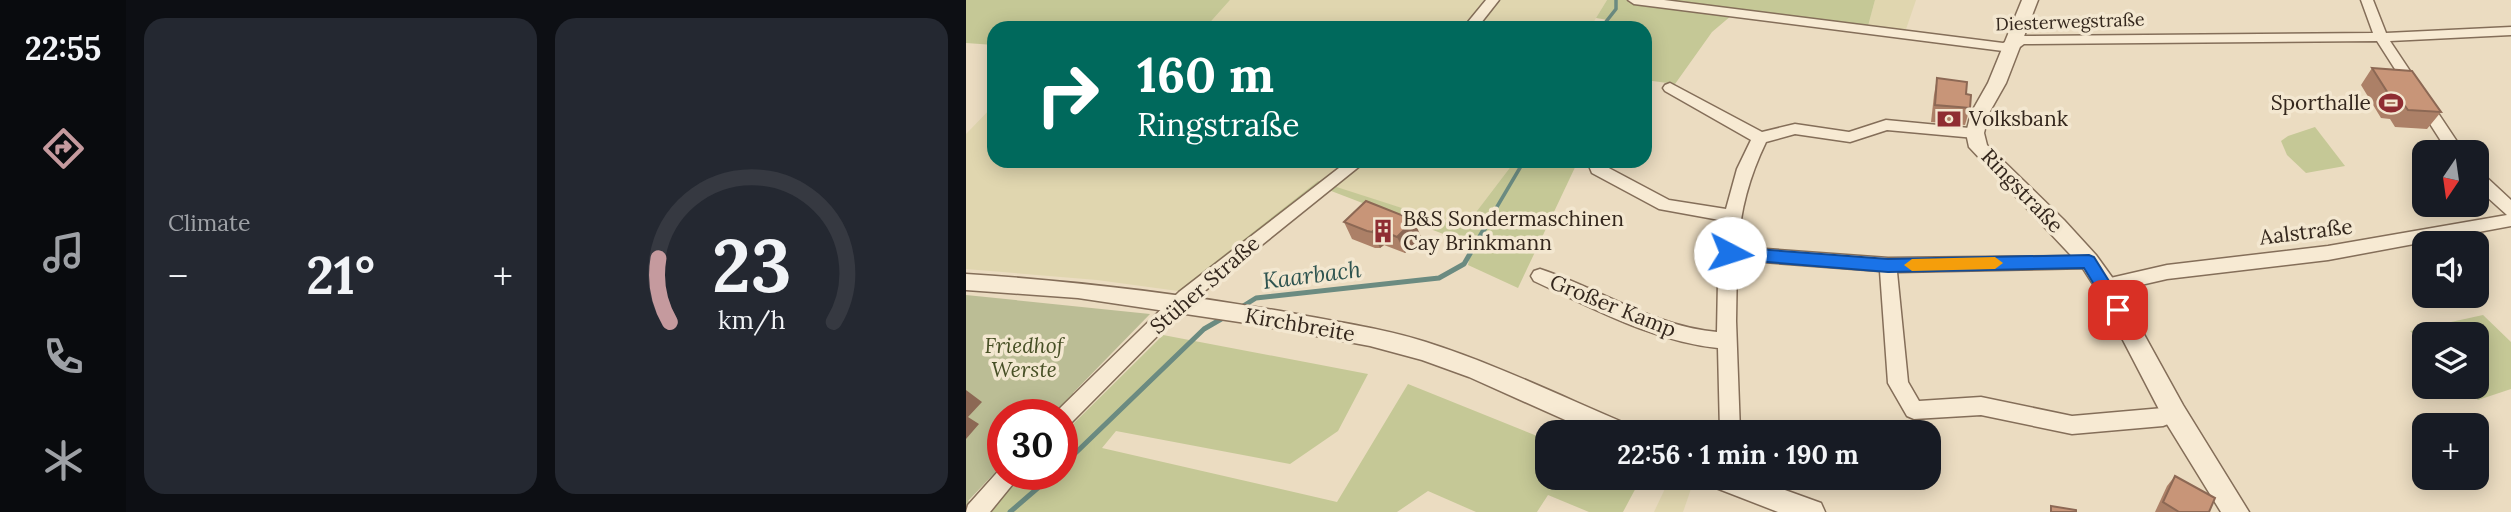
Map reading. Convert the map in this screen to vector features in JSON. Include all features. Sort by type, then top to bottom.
[{"type":"street","points":[[1476,21],[1493,0]]},
{"type":"street","name":"Diesterwegstraße","points":[[1634,0],[2011,46],[2021,40],[2381,37],[2511,31]]},
{"type":"street","name":"Ringstraße","points":[[2029,0],[1997,83],[1980,113],[1975,134],[1978,146],[2089,261],[2106,286],[2174,413],[2236,512]]},
{"type":"street","points":[[2367,0],[2381,37],[2448,140]]},
{"type":"street","points":[[1670,88],[1760,138],[1795,129],[1850,137],[1886,125],[1975,134]]},
{"type":"street","points":[[1730,420],[1728,341],[1732,216],[1736,194],[1749,157],[1760,138]]},
{"type":"street","name":"Stüher Straße","points":[[1078,403],[1177,305],[1349,168]]},
{"type":"street","points":[[1598,168],[1665,205],[1732,216]]},
{"type":"street","points":[[2489,189],[2511,210]]},
{"type":"street","name":"Aalstraße","points":[[2106,286],[2167,272],[2328,254],[2511,220]]},
{"type":"street","points":[[1730,253],[1888,265],[2089,261]]},
{"type":"street","points":[[1888,265],[1898,383],[1914,410],[1981,406],[2072,425],[2163,417],[2174,413]]},
{"type":"street","name":"Großer Kamp","points":[[1540,276],[1651,325],[1687,337],[1728,341]]},
{"type":"street","name":"Kirchbreite","points":[[966,282],[1078,290],[1246,314],[1370,337],[1424,351],[1534,394],[1591,420]]},
{"type":"street","points":[[976,512],[996,490]]},
{"type":"street","points":[[1754,490],[1812,512]]},
{"type":"shaded area","points":[[1230,0],[1607,0],[1594,21],[1211,21]]},
{"type":"shaded area","points":[[1875,0],[1916,0],[1905,32],[1868,26]]},
{"type":"shaded area","points":[[987,112],[987,168],[1510,168],[1464,228],[1318,182],[1178,291],[1097,280],[966,269],[966,134]]},
{"type":"shaded area","points":[[1664,490],[1691,490],[1683,512],[1654,512]]},
{"type":"green space","points":[[966,0],[1230,0],[1211,21],[987,21],[987,44],[966,43]]},
{"type":"green space","points":[[1607,0],[1643,0],[1732,15],[1712,32],[1675,84],[1652,81],[1652,21],[1608,21],[1596,18]]},
{"type":"green space","points":[[1663,0],[1875,0],[1868,26]]},
{"type":"green space","points":[[2315,127],[2345,166],[2306,173],[2287,155],[2281,141]]},
{"type":"green space","points":[[1510,168],[1575,168],[1518,288],[1468,265],[1472,245],[1326,189],[1193,294],[1178,291],[1318,181],[1464,228]]},
{"type":"green space","name":"Friedhof Werste","points":[[966,295],[1150,314],[1073,393],[1079,397],[1077,399],[987,399],[987,481],[968,501],[971,502],[966,510]]},
{"type":"green space","points":[[2483,315],[2511,342],[2511,389],[2489,396],[2489,322],[2451,322]]},
{"type":"green space","points":[[1163,335],[1368,374],[1338,431],[1290,464],[1116,431],[1102,448],[1337,502],[1408,384],[1535,435],[1535,490],[1635,490],[1623,512],[1589,512],[1548,495],[1537,512],[1476,512],[1428,491],[1397,512],[987,512],[1008,490],[1078,490],[1078,419]]},
{"type":"building","points":[[2372,68],[2412,71],[2441,112],[2408,110],[2402,102],[2393,101]]},
{"type":"building","points":[[1937,78],[1967,82],[1966,94],[1971,95],[1970,108],[1935,105]]},
{"type":"building","points":[[1366,201],[1414,220],[1397,237],[1376,228],[1372,232],[1344,222]]},
{"type":"building","points":[[2175,476],[2215,498],[2209,512],[2179,512],[2163,502]]},
{"type":"building","points":[[2051,506],[2076,510],[2076,512],[2051,512]]},
{"type":"waterway","name":"Kaarbach","points":[[1607,21],[1616,9],[1616,0]]},
{"type":"waterway","name":"Kaarbach","points":[[1488,222],[1520,168]]},
{"type":"waterway","name":"Kaarbach","points":[[1240,308],[1256,298],[1439,278],[1464,264],[1489,221]]},
{"type":"waterway","name":"Kaarbach","points":[[1078,451],[1204,329],[1223,318]]},
{"type":"waterway","name":"Kaarbach","points":[[1010,512],[1035,490]]},
{"type":"slow traffic","points":[[1912,265],[1995,263]]},
{"type":"place","name":"Sporthalle","points":[[2391,103]]},
{"type":"place","name":"Volksbank","points":[[1949,119]]},
{"type":"place","name":"B&S Sondermaschinen Cay Brinkmann","points":[[1383,231]]},
{"type":"route","points":[[1730,253],[1888,265],[2089,261],[2118,310]]}]
